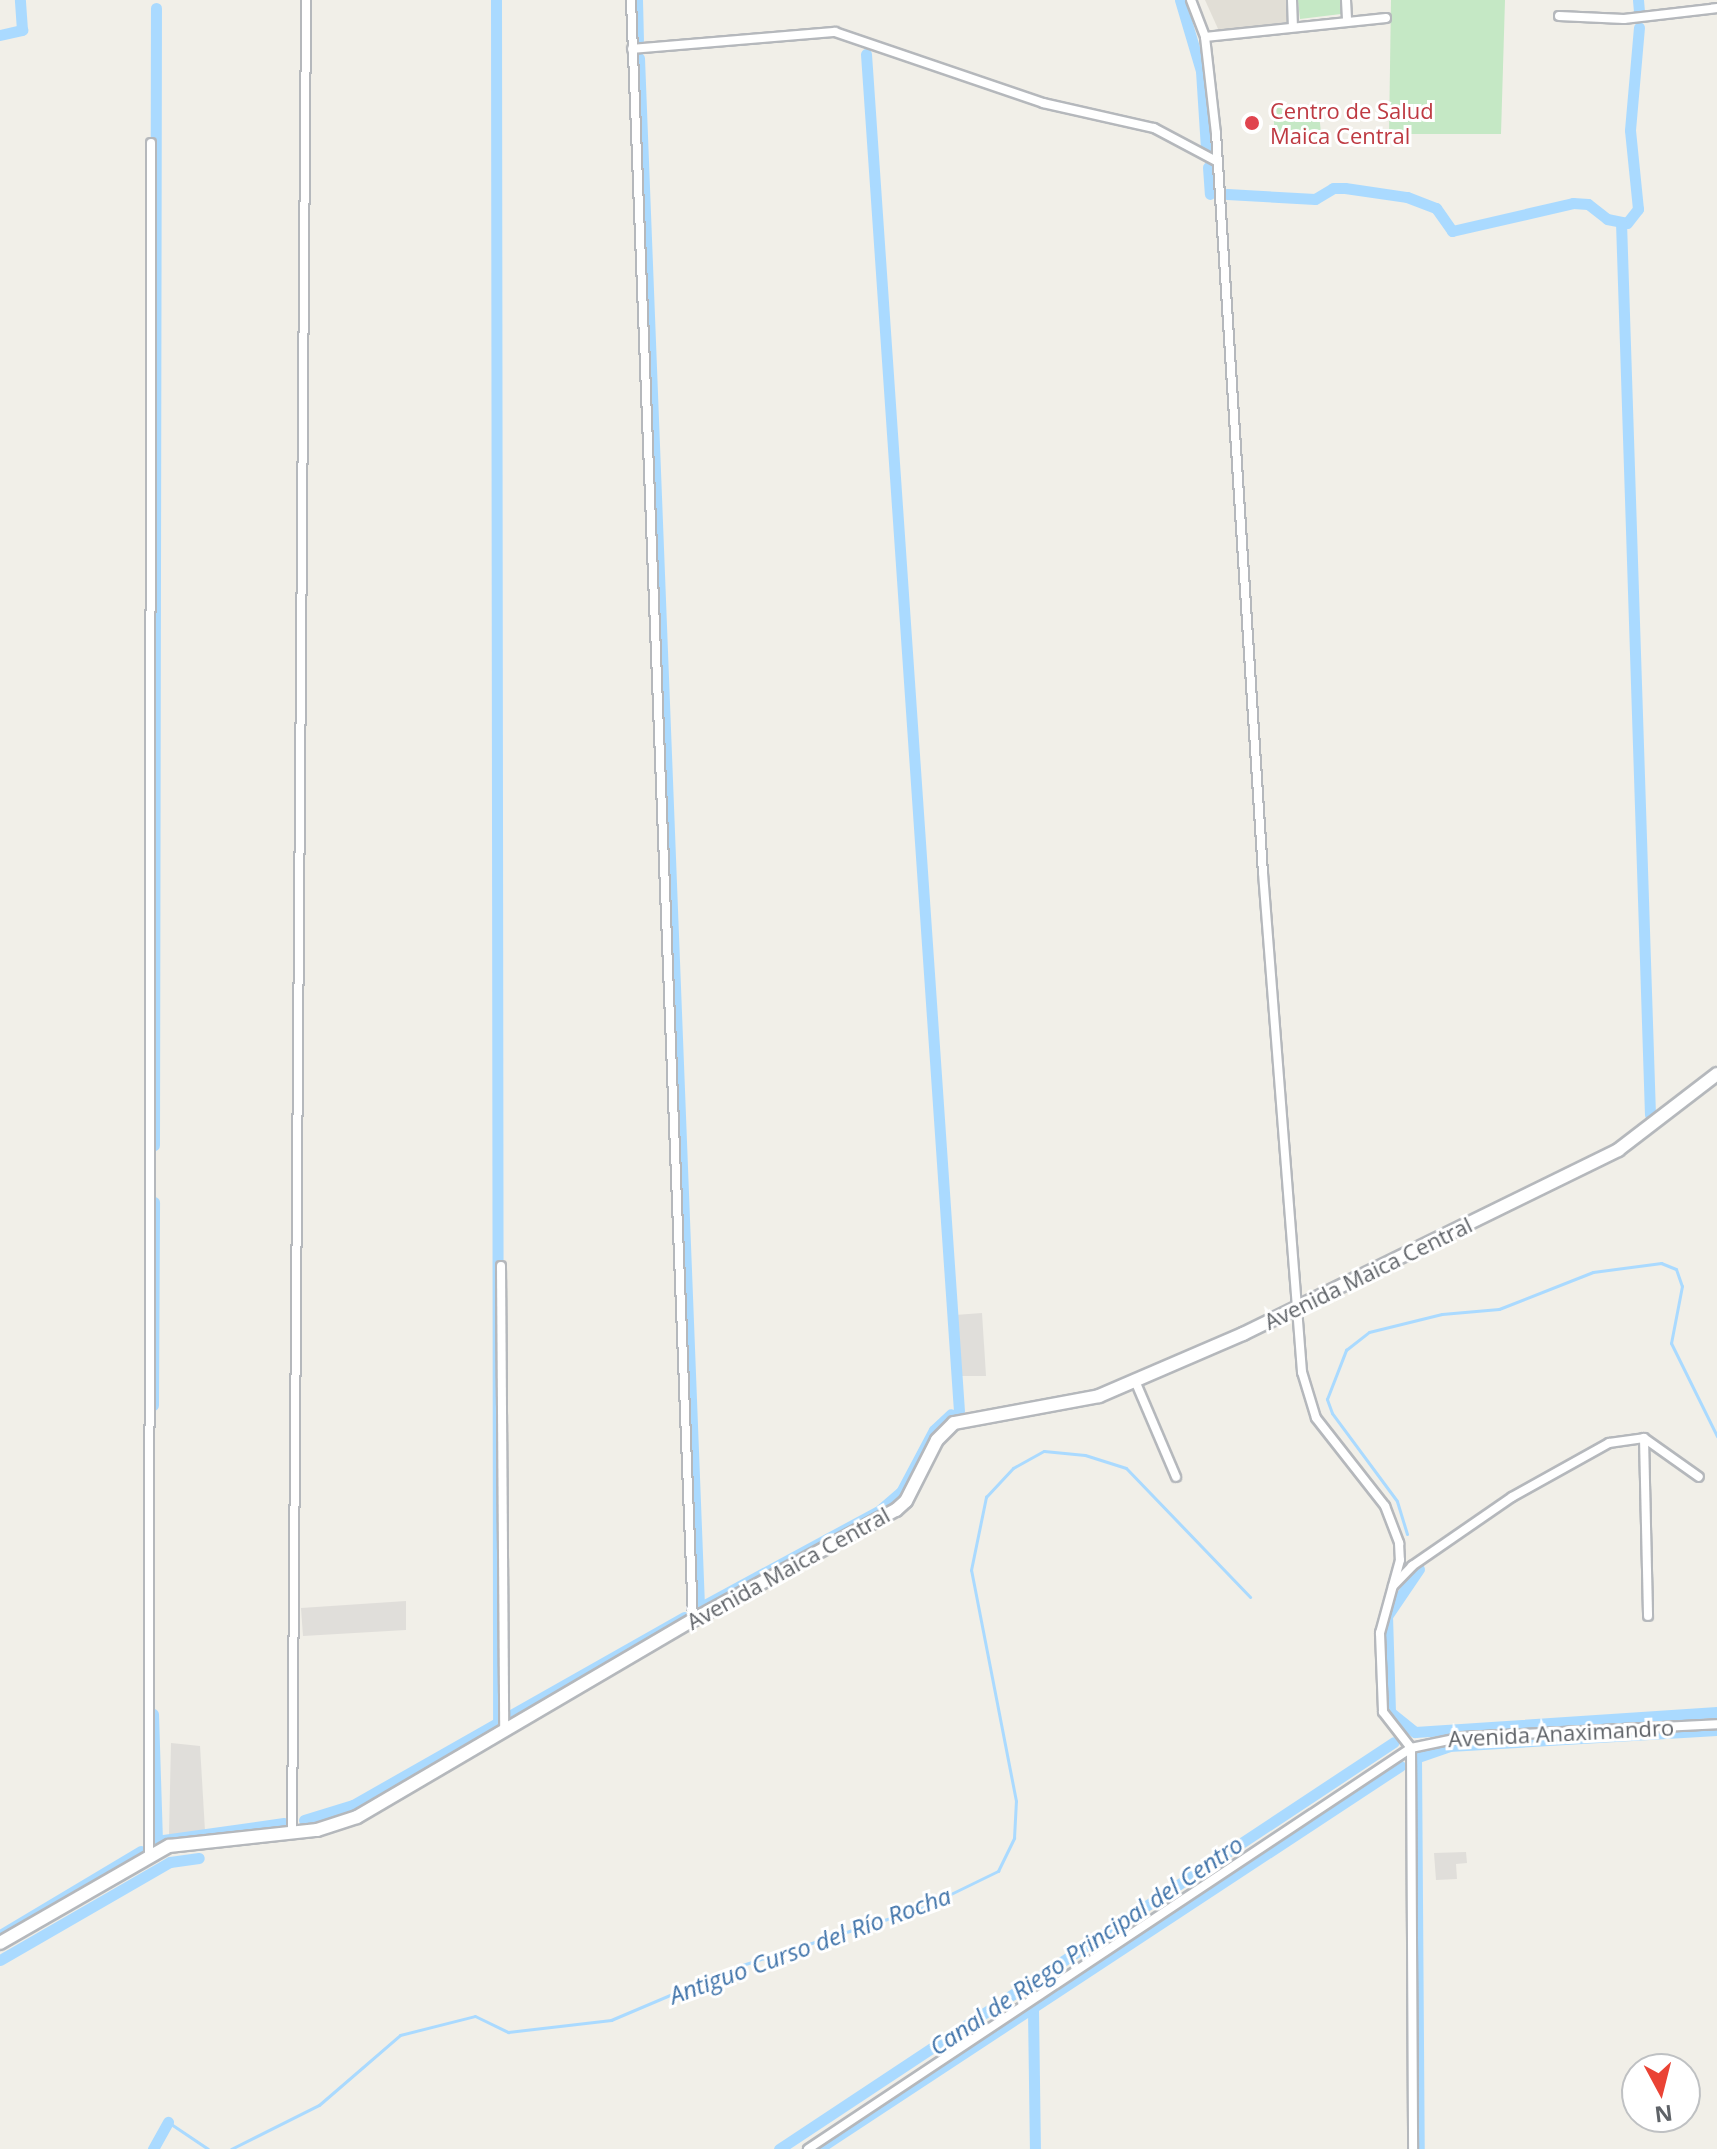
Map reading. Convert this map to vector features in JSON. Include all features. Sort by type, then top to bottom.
[{"type":"street","points":[[292,1833],[306,0]]},
{"type":"street","points":[[631,0],[693,1620]]},
{"type":"street","points":[[1191,0],[1205,37],[1218,162],[1294,1311],[1304,1390],[1316,1418],[1368,1482],[1394,1526],[1400,1560],[1380,1633],[1383,1712],[1411,1748],[1413,2149]]},
{"type":"street","points":[[1292,0],[1293,26]]},
{"type":"street","points":[[1346,0],[1347,19]]},
{"type":"street","points":[[1559,16],[1624,19],[1717,8]]},
{"type":"street","points":[[1205,37],[1347,19],[1386,18]]},
{"type":"street","points":[[632,49],[835,32],[1043,103],[1154,128],[1218,162]]},
{"type":"street","points":[[149,1856],[151,143]]},
{"type":"street","name":"Avenida Maica Central","points":[[0,1943],[149,1856],[185,1842],[292,1833],[357,1817],[693,1620],[896,1510],[906,1501],[937,1440],[954,1423],[1071,1403],[1136,1383],[1294,1311],[1618,1150],[1717,1074]]},
{"type":"street","points":[[501,1266],[504,1732]]},
{"type":"street","points":[[1136,1383],[1176,1477]]},
{"type":"street","points":[[1391,1587],[1412,1566],[1539,1480],[1609,1443],[1644,1438],[1699,1477]]},
{"type":"street","points":[[1644,1438],[1648,1616]]},
{"type":"street","name":"Avenida Anaximandro","points":[[808,2149],[1411,1748],[1463,1737],[1717,1724]]},
{"type":"shaded area","points":[[1205,0],[1286,0],[1287,22],[1219,31]]},
{"type":"shaded area","points":[[982,1313],[986,1376],[961,1376],[955,1315]]},
{"type":"shaded area","points":[[406,1601],[406,1630],[303,1636],[301,1608]]},
{"type":"shaded area","points":[[171,1743],[200,1746],[205,1831],[169,1835]]},
{"type":"shaded area","points":[[1466,1852],[1467,1863],[1456,1864],[1457,1879],[1436,1880],[1434,1853]]},
{"type":"green space","points":[[1298,0],[1340,0],[1341,14],[1300,19]]},
{"type":"green space","points":[[1391,0],[1505,0],[1501,134],[1389,134]]},
{"type":"green space","points":[[1318,104],[1321,133],[1275,137],[1273,108]]},
{"type":"waterway","points":[[0,35],[22,30],[20,0]]},
{"type":"waterway","points":[[496,0],[498,1723]]},
{"type":"waterway","points":[[637,0],[638,40]]},
{"type":"waterway","points":[[1180,0],[1201,71],[1206,148]]},
{"type":"waterway","points":[[1638,0],[1639,12]]},
{"type":"waterway","points":[[154,1145],[156,8]]},
{"type":"waterway","points":[[1227,194],[1315,199],[1333,188],[1345,188],[1407,197],[1436,208],[1452,231],[1573,203],[1588,204],[1607,219],[1627,223],[1638,209],[1630,130],[1639,27]]},
{"type":"waterway","points":[[866,54],[959,1411]]},
{"type":"waterway","points":[[639,58],[699,1608],[880,1510],[901,1492],[934,1430],[951,1414]]},
{"type":"waterway","points":[[1208,167],[1210,194]]},
{"type":"waterway","points":[[1621,222],[1650,1115]]},
{"type":"waterway","points":[[153,1405],[154,1202]]},
{"type":"waterway","name":"Antiguo Curso del Río Rocha","points":[[1407,1534],[1397,1501],[1332,1413],[1327,1399],[1346,1350],[1369,1332],[1442,1314],[1499,1309],[1593,1272],[1661,1263],[1676,1269],[1682,1286],[1671,1343],[1717,1436]]},
{"type":"waterway","name":"Antiguo Curso del Río Rocha","points":[[231,2149],[319,2105],[400,2035],[475,2016],[508,2032],[611,2020],[736,1967],[922,1908],[998,1871],[1014,1838],[1016,1801],[971,1570],[986,1497],[1013,1468],[1044,1451],[1085,1455],[1126,1468],[1250,1597]]},
{"type":"waterway","name":"Canal de Riego Principal del Centro","points":[[1419,1569],[1387,1616],[1390,1712],[1415,1732],[1717,1712]]},
{"type":"waterway","points":[[511,1715],[684,1617]]},
{"type":"waterway","points":[[153,1714],[157,1841]]},
{"type":"waterway","points":[[304,1820],[353,1805],[499,1722]]},
{"type":"waterway","points":[[1415,1758],[1449,1746],[1717,1730]]},
{"type":"waterway","name":"Canal de Riego Principal del Centro","points":[[779,2149],[1394,1742]]},
{"type":"waterway","points":[[1416,1757],[1419,2149]]},
{"type":"waterway","points":[[818,2149],[1400,1766]]},
{"type":"waterway","points":[[156,1841],[284,1823]]},
{"type":"waterway","points":[[0,1935],[141,1851]]},
{"type":"waterway","points":[[0,1960],[170,1862],[199,1858]]},
{"type":"waterway","points":[[1033,2010],[1035,2149]]},
{"type":"waterway","name":"Antiguo Curso del Río Rocha","points":[[168,2122],[208,2149]]},
{"type":"waterway","points":[[153,2149],[168,2122]]},
{"type":"place","name":"Centro de Salud Maica Central","points":[[1252,123]]}]
